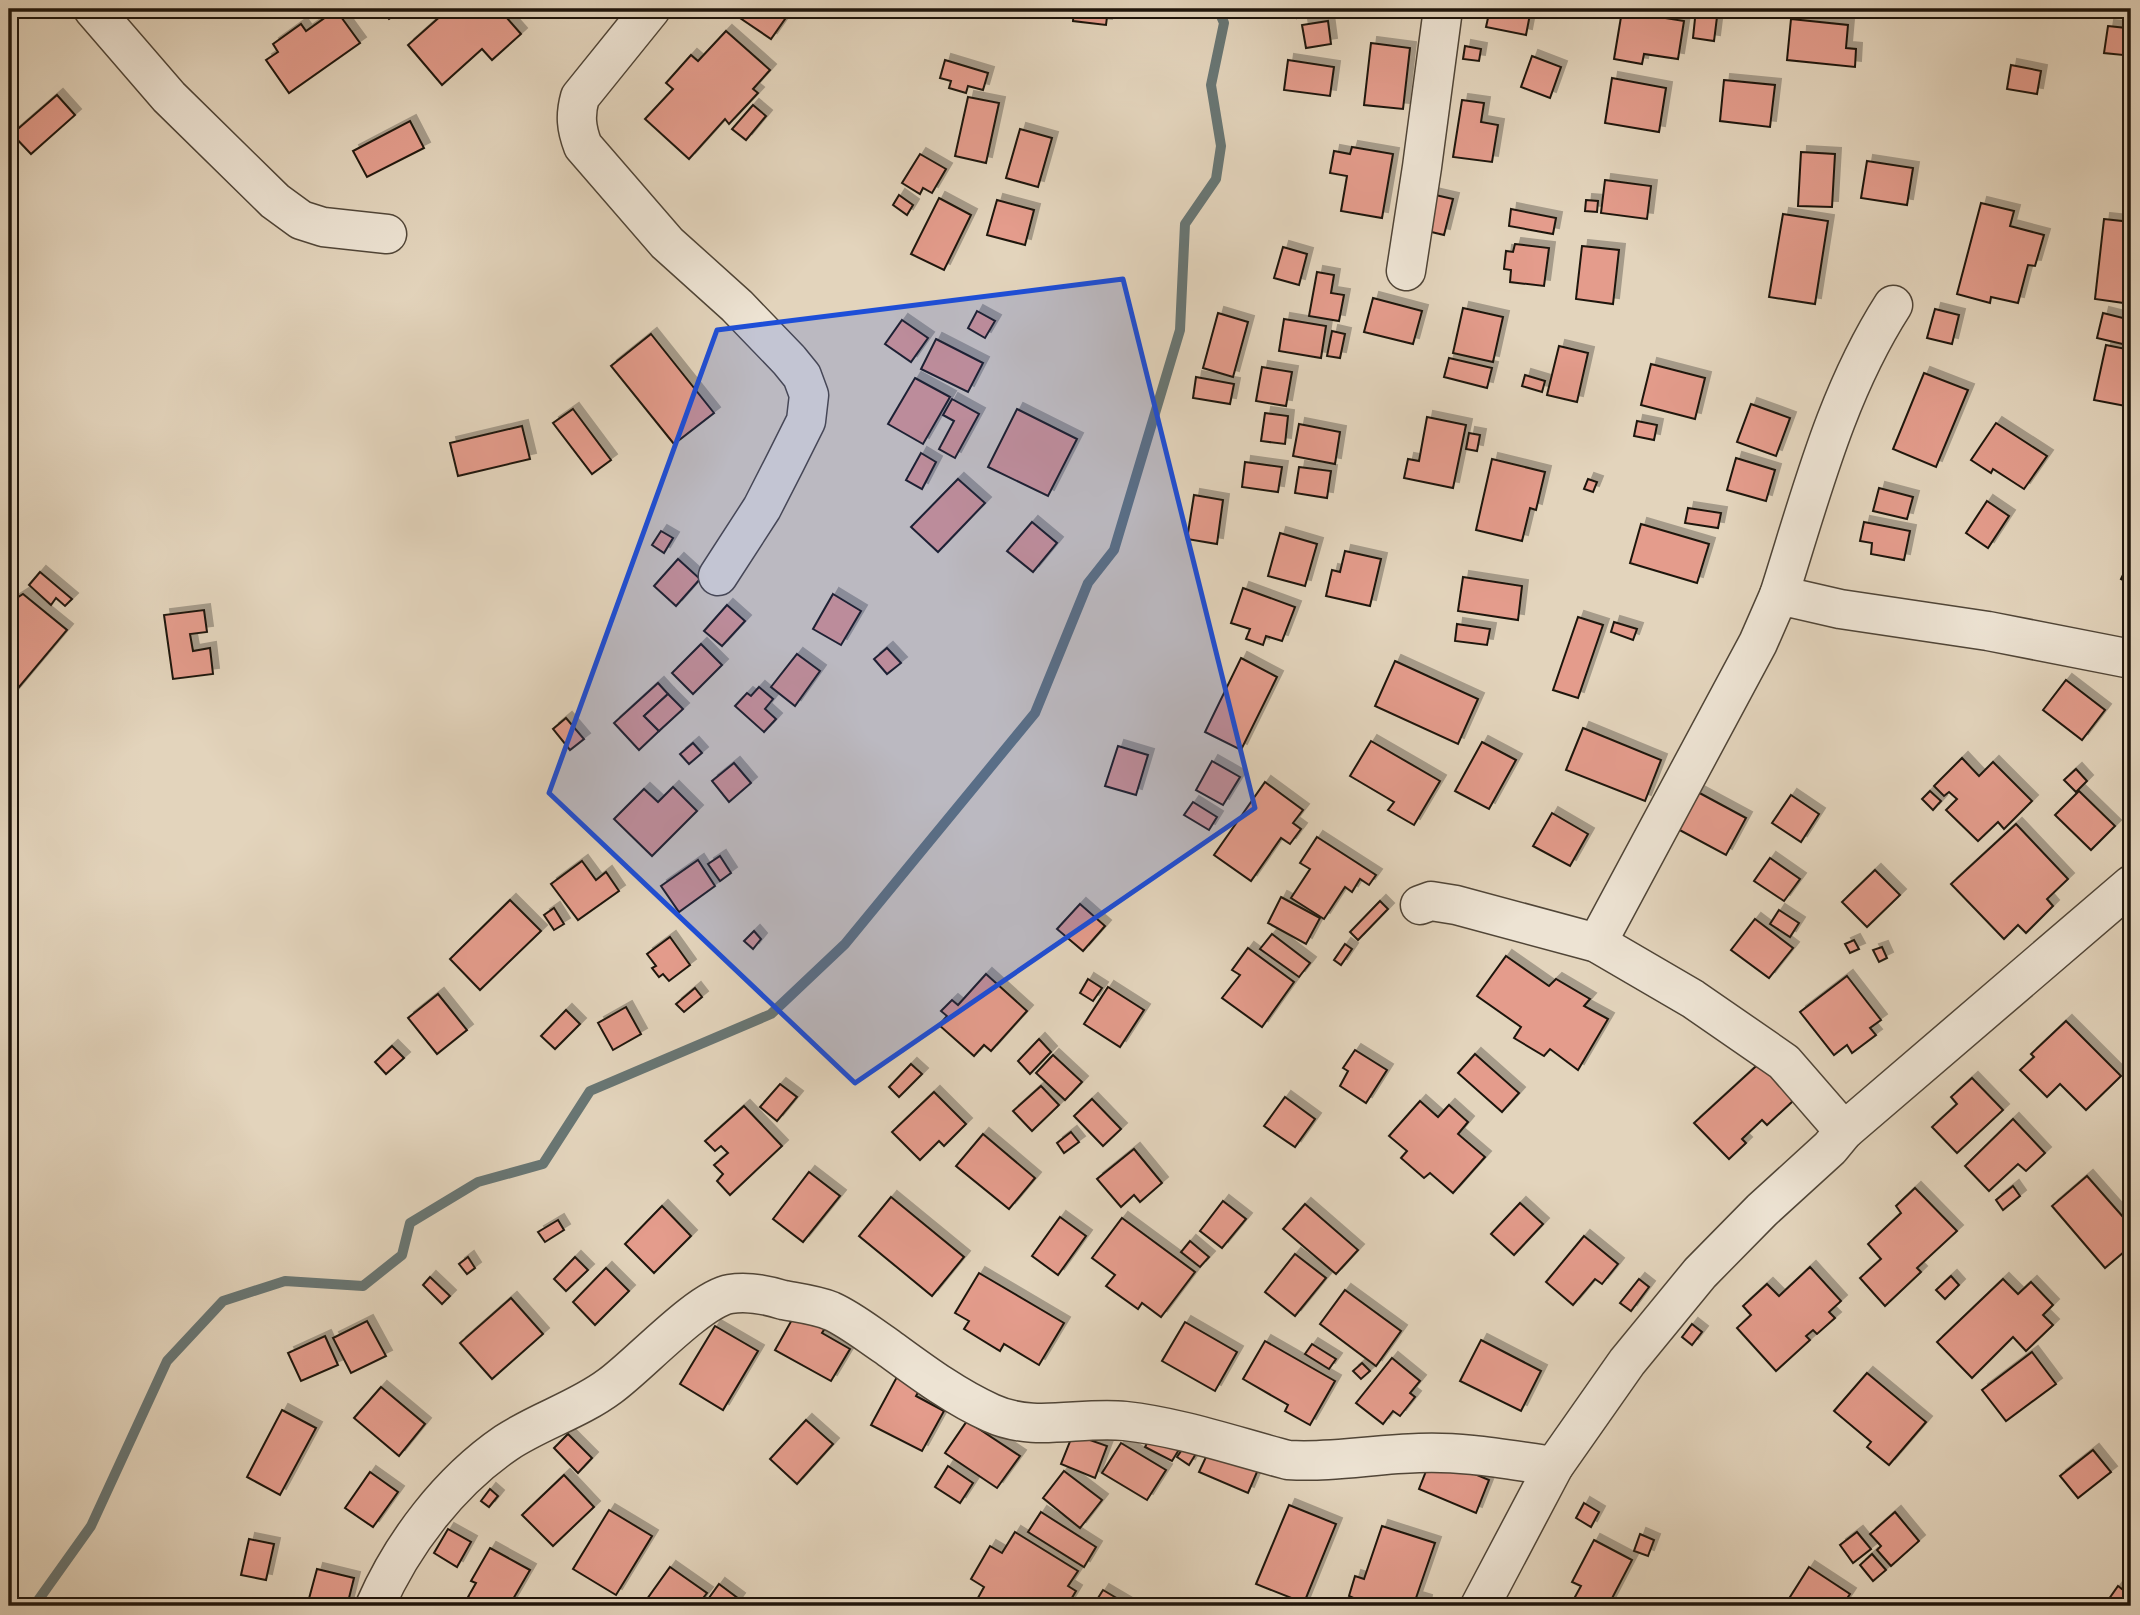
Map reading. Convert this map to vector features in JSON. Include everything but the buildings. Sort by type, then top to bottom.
[{"type":"street","points":[[93,9],[169,97],[275,201],[301,220],[323,227],[387,234]]},
{"type":"street","points":[[651,9],[580,97],[576,112],[577,130],[583,146],[667,243],[737,306],[789,360],[802,376],[809,395],[806,421],[762,509],[718,576]]},
{"type":"street","points":[[1406,271],[1443,9]]},
{"type":"street","points":[[1597,943],[1758,643],[1779,595],[1809,496],[1848,386],[1876,331],[1893,305]]},
{"type":"street","points":[[1779,595],[1840,609],[1988,631],[2131,659]]},
{"type":"street","points":[[1480,1606],[1554,1466],[1628,1362],[1700,1273],[1762,1210],[1830,1148],[1844,1131],[2131,885]]},
{"type":"street","points":[[1420,905],[1431,901],[1457,905],[1597,943],[1693,999],[1784,1062],[1844,1131]]},
{"type":"street","points":[[374,1606],[403,1553],[433,1512],[484,1460],[508,1442],[589,1401],[611,1386],[703,1307],[729,1294],[776,1298],[830,1311],[859,1327],[955,1393],[993,1414],[1035,1425],[1091,1420],[1152,1424],[1288,1460],[1310,1462],[1418,1452],[1447,1452],[1554,1466]]},
{"type":"highlighted area","points":[[1123,279],[1255,808],[855,1083],[549,793],[717,330]]},
{"type":"waterway","points":[[34,1606],[91,1526],[167,1361],[223,1301],[285,1281],[363,1286],[402,1255],[410,1223],[478,1182],[543,1164],[590,1091],[771,1014],[845,944],[1035,713],[1088,583],[1114,550],[1180,330],[1185,224],[1216,179],[1221,146],[1211,85],[1224,23],[1218,9]]}]
